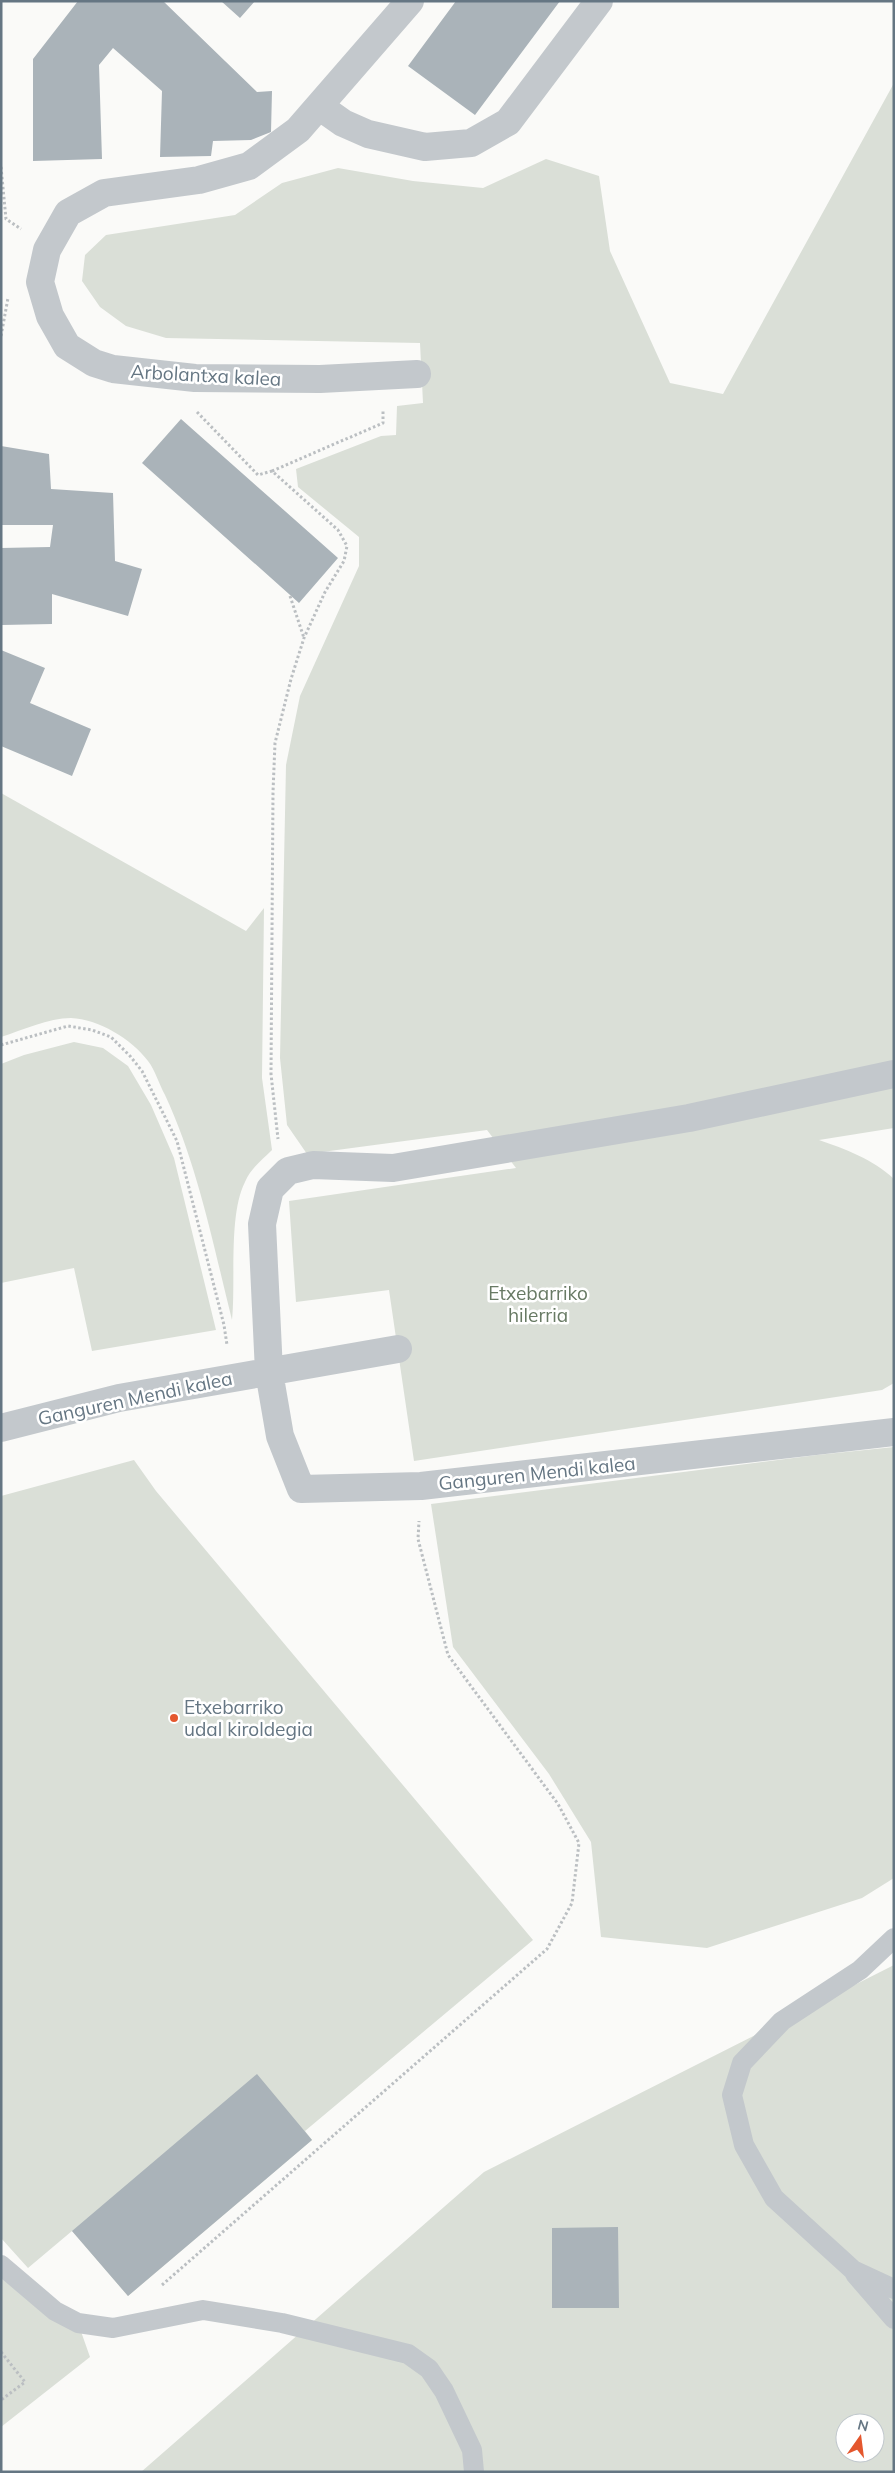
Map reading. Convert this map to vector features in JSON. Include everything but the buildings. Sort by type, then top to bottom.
[{"type":"street","name":"Arbolantxa kalea","points":[[410,1],[298,130],[249,166],[199,180],[104,194],[68,213],[47,250],[40,282],[50,316],[66,346],[94,363],[113,369],[161,376],[320,379],[417,374]]},
{"type":"street","points":[[319,106],[343,123],[368,134],[424,147],[470,143],[508,122],[599,1]]},
{"type":"street","points":[[270,1372],[262,1224],[270,1189],[288,1171],[313,1165],[393,1168],[689,1118],[894,1074]]},
{"type":"street","name":"Ganguren Mendi kalea","points":[[1,1428],[112,1399],[398,1349]]},
{"type":"street","name":"Ganguren Mendi kalea","points":[[270,1372],[280,1436],[302,1489],[421,1486],[894,1432]]},
{"type":"lane","points":[[894,1938],[860,1970],[782,2021],[742,2063],[732,2095],[744,2145],[774,2198],[853,2270],[894,2319]]},
{"type":"lane","points":[[1,2265],[55,2311],[78,2323],[113,2328],[203,2310],[282,2323],[408,2354],[429,2369],[444,2391],[472,2450],[474,2472]]},
{"type":"lane","points":[[853,2270],[894,2289]]},
{"type":"path","points":[[1,167],[6,219],[21,229]]},
{"type":"path","points":[[1,336],[9,292]]},
{"type":"path","points":[[161,376],[258,475],[272,471],[383,423],[382,376]]},
{"type":"path","points":[[272,471],[338,530],[347,546],[344,561],[325,592],[304,638],[291,679],[275,744],[271,1074],[277,1136],[288,1171]]},
{"type":"path","points":[[290,596],[304,638]]},
{"type":"path","points":[[1,1046],[68,1026],[92,1030],[111,1037],[142,1071],[177,1141],[224,1325],[231,1378]]},
{"type":"path","points":[[158,2289],[547,1949],[572,1903],[580,1843],[558,1804],[448,1655],[418,1539],[421,1486]]},
{"type":"path","points":[[1,2352],[24,2382],[1,2400]]},
{"type":"green space","name":"Etxebarriko hilerria","points":[[894,83],[894,1128],[819,1140],[868,1160],[894,1179],[894,1383],[882,1390],[414,1461],[389,1290],[296,1302],[289,1201],[516,1168],[487,1130],[307,1154],[287,1125],[280,1058],[286,765],[300,696],[359,566],[359,537],[298,487],[296,469],[381,436],[396,435],[397,406],[423,403],[420,343],[166,338],[126,326],[100,307],[82,281],[85,255],[106,235],[235,215],[282,183],[338,168],[413,181],[483,188],[546,159],[599,176],[610,251],[670,383],[723,394]]},
{"type":"green space","points":[[1,793],[246,931],[264,908],[262,1078],[272,1150],[250,1172],[240,1196],[236,1212],[232,1320],[204,1206],[187,1149],[177,1122],[148,1061],[124,1038],[103,1026],[81,1019],[53,1020],[1,1037]]},
{"type":"green space","points":[[74,1042],[103,1048],[128,1066],[151,1105],[174,1158],[216,1330],[92,1351],[74,1268],[1,1283],[1,1064],[24,1055]]},
{"type":"green space","points":[[894,1447],[894,1878],[862,1898],[707,1948],[601,1937],[591,1842],[549,1774],[453,1647],[431,1504]]},
{"type":"green space","name":"Etxebarriko udal kiroldegia","points":[[134,1460],[156,1491],[533,1940],[305,2131],[312,2140],[128,2296],[72,2231],[28,2268],[1,2238],[1,1496]]},
{"type":"green space","points":[[894,1965],[894,2472],[141,2472],[484,2172]]},
{"type":"green space","points":[[1,2265],[78,2323],[90,2357],[1,2427]]},
{"type":"place","name":"Etxebarriko udal kiroldegia","points":[[174,1718]]}]
